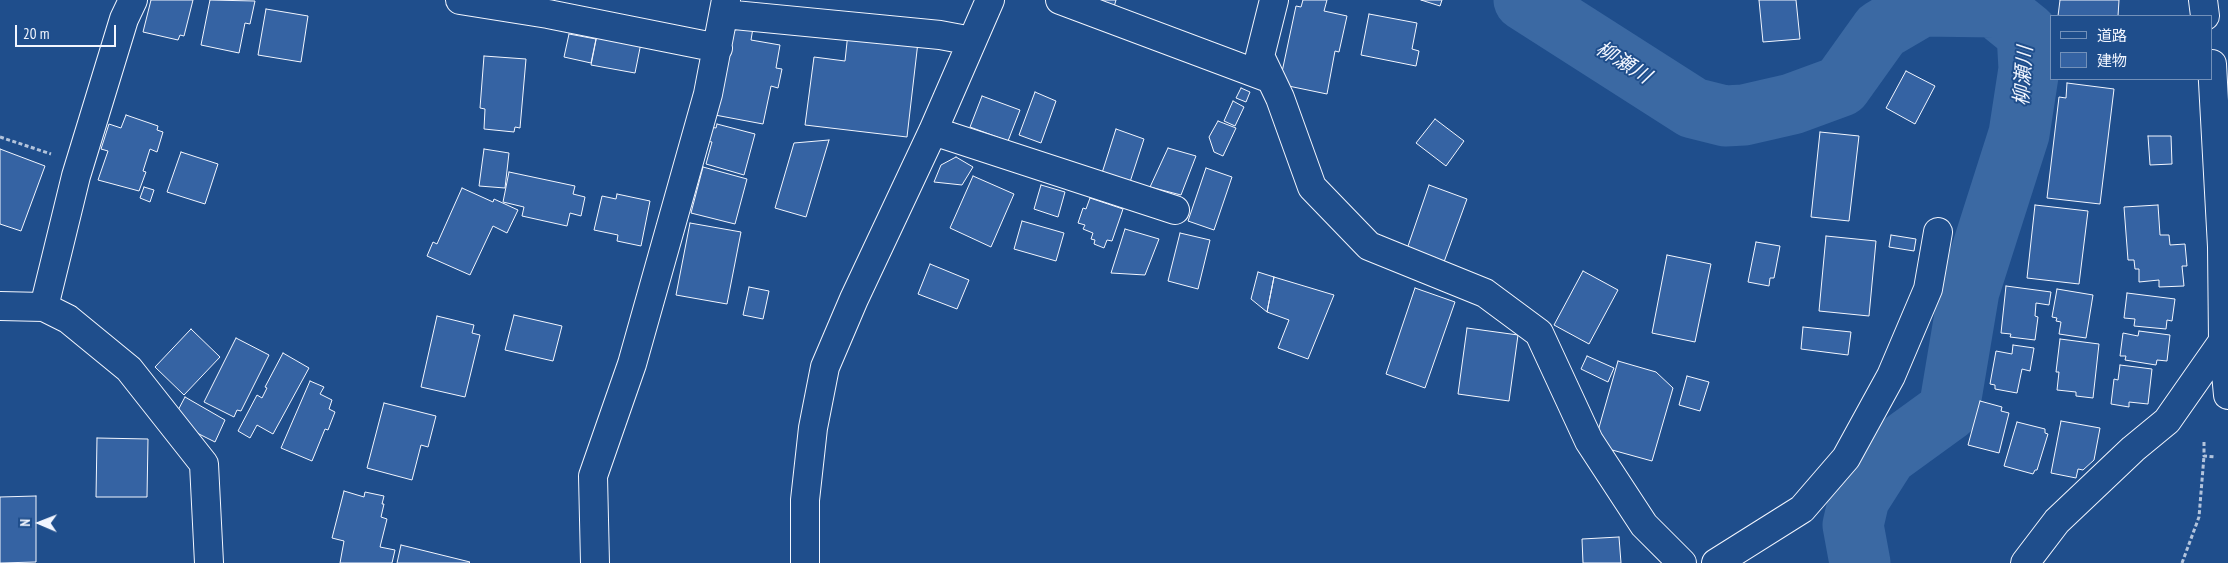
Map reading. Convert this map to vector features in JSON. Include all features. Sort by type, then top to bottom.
[{"type":"street","points":[[44,307],[80,164],[124,19],[132,0]]},
{"type":"street","points":[[805,563],[805,500],[813,428],[825,367],[854,298],[932,131],[990,0]]},
{"type":"street","points":[[1060,0],[1271,79]]},
{"type":"street","points":[[1274,0],[1260,56],[1280,98],[1312,187],[1369,246],[1485,293],[1538,333],[1589,441],[1644,525],[1682,563]]},
{"type":"street","points":[[2203,0],[2205,15]]},
{"type":"street","points":[[464,1],[548,14],[718,48]]},
{"type":"street","points":[[595,563],[593,476],[632,364],[708,94],[725,7],[972,41]]},
{"type":"street","points":[[2213,80],[2228,395]]},
{"type":"street","points":[[932,131],[1175,210]]},
{"type":"street","points":[[1716,563],[1802,509],[1846,458],[1891,376],[1928,289],[1938,232]]},
{"type":"street","points":[[0,306],[44,307],[68,319],[129,369],[204,464],[209,563]]},
{"type":"street","points":[[2025,563],[2057,521],[2133,449],[2167,421],[2226,332]]},
{"type":"path","points":[[0,136],[80,164]]},
{"type":"path","points":[[2182,563],[2199,517],[2204,442]]},
{"type":"path","points":[[2204,456],[2216,457]]},
{"type":"building","points":[[151,0],[193,0],[184,36],[180,35],[178,40],[143,32]]},
{"type":"building","points":[[210,0],[255,1],[250,24],[245,23],[239,53],[201,45]]},
{"type":"building","points":[[1089,0],[1116,0],[1112,14]]},
{"type":"building","points":[[1303,0],[1327,0],[1324,11],[1347,16],[1339,52],[1335,51],[1327,94],[1274,83],[1282,72],[1296,6],[1301,7]]},
{"type":"building","points":[[1421,0],[1442,0],[1440,6]]},
{"type":"building","points":[[1759,0],[1796,0],[1800,39],[1763,42]]},
{"type":"building","points":[[2060,0],[2119,0],[2118,15],[2058,15]]},
{"type":"building","points":[[266,9],[308,16],[301,62],[258,55]]},
{"type":"building","points":[[1369,14],[1417,23],[1412,49],[1419,51],[1416,66],[1361,55]]},
{"type":"building","points":[[738,26],[753,28],[751,40],[780,45],[776,68],[782,69],[778,88],[771,86],[763,124],[715,115],[731,36]]},
{"type":"building","points":[[848,33],[918,42],[907,137],[805,125],[814,57],[845,61]]},
{"type":"building","points":[[569,34],[596,39],[591,63],[564,57]]},
{"type":"building","points":[[597,35],[641,43],[635,73],[591,65]]},
{"type":"building","points":[[484,56],[526,59],[520,128],[515,127],[514,132],[484,129],[485,109],[480,108]]},
{"type":"building","points":[[1906,71],[1935,86],[1915,124],[1886,108]]},
{"type":"building","points":[[2067,83],[2114,89],[2100,204],[2047,198],[2059,97],[2066,98]]},
{"type":"building","points":[[1241,88],[1250,92],[1246,102],[1236,98]]},
{"type":"building","points":[[1035,92],[1056,101],[1041,143],[1019,135]]},
{"type":"building","points":[[982,96],[1020,110],[1008,141],[970,127]]},
{"type":"building","points":[[1233,101],[1244,107],[1235,126],[1224,121]]},
{"type":"building","points":[[126,115],[158,126],[157,130],[163,132],[157,152],[150,149],[143,171],[146,172],[139,191],[98,180],[108,151],[101,149],[109,124],[121,128]]},
{"type":"building","points":[[1435,119],[1464,141],[1446,166],[1416,143]]},
{"type":"building","points":[[1218,121],[1236,128],[1223,156],[1214,152],[1209,137]]},
{"type":"building","points":[[717,124],[755,134],[744,175],[706,164],[712,142],[706,141],[710,127],[716,128]]},
{"type":"building","points":[[1116,129],[1144,139],[1130,182],[1102,173]]},
{"type":"building","points":[[1820,132],[1859,136],[1849,221],[1811,217]]},
{"type":"building","points":[[2148,136],[2171,136],[2172,164],[2150,165]]},
{"type":"building","points":[[829,140],[806,217],[775,208],[794,143]]},
{"type":"building","points":[[1168,148],[1196,156],[1181,195],[1150,187]]},
{"type":"building","points":[[0,149],[45,166],[21,231],[0,224]]},
{"type":"building","points":[[484,149],[509,153],[505,188],[479,186]]},
{"type":"building","points":[[181,152],[218,164],[205,204],[167,192]]},
{"type":"building","points":[[956,157],[973,167],[962,185],[934,182],[941,165]]},
{"type":"building","points":[[703,167],[747,179],[735,224],[691,213]]},
{"type":"building","points":[[1206,168],[1232,177],[1214,230],[1188,221]]},
{"type":"building","points":[[509,172],[575,186],[573,194],[585,197],[581,216],[570,213],[567,226],[522,216],[524,207],[503,202]]},
{"type":"building","points":[[973,176],[1014,194],[991,247],[950,228]]},
{"type":"building","points":[[1041,185],[1065,192],[1058,217],[1034,209]]},
{"type":"building","points":[[1429,185],[1467,199],[1444,262],[1407,249]]},
{"type":"building","points":[[144,187],[154,190],[150,202],[140,198]]},
{"type":"building","points":[[462,188],[493,202],[494,199],[518,210],[507,233],[493,226],[470,275],[427,256],[433,242],[437,244]]},
{"type":"building","points":[[617,194],[650,201],[641,246],[617,241],[618,235],[594,230],[602,196],[616,199]]},
{"type":"building","points":[[1090,198],[1123,209],[1112,241],[1107,240],[1104,248],[1094,244],[1095,240],[1091,239],[1093,233],[1083,229],[1085,225],[1078,223],[1083,208],[1086,209]]},
{"type":"building","points":[[2035,205],[2088,211],[2079,284],[2027,278]]},
{"type":"building","points":[[2158,205],[2160,235],[2169,235],[2170,245],[2185,244],[2187,266],[2182,266],[2184,286],[2159,287],[2159,280],[2139,282],[2139,269],[2135,269],[2134,260],[2128,260],[2124,207]]},
{"type":"building","points":[[1022,221],[1064,233],[1056,261],[1014,249]]},
{"type":"building","points":[[690,223],[741,232],[727,304],[676,295]]},
{"type":"building","points":[[1125,229],[1159,239],[1145,275],[1111,273]]},
{"type":"building","points":[[1180,233],[1210,240],[1198,289],[1168,281]]},
{"type":"building","points":[[1891,235],[1916,239],[1914,251],[1889,247]]},
{"type":"building","points":[[1826,236],[1876,241],[1869,316],[1819,311]]},
{"type":"building","points":[[1756,242],[1780,246],[1774,278],[1770,278],[1769,286],[1748,282]]},
{"type":"building","points":[[1667,255],[1711,264],[1695,342],[1652,333]]},
{"type":"building","points":[[930,264],[969,280],[957,309],[918,294]]},
{"type":"building","points":[[1583,271],[1618,290],[1589,344],[1554,325]]},
{"type":"building","points":[[1258,272],[1274,277],[1267,312],[1251,299]]},
{"type":"building","points":[[1274,277],[1334,295],[1308,359],[1278,348],[1289,320],[1267,312]]},
{"type":"building","points":[[2006,286],[2051,292],[2049,305],[2036,303],[2035,316],[2038,317],[2035,340],[2010,337],[2011,334],[2001,333]]},
{"type":"building","points":[[749,287],[769,291],[763,319],[743,315]]},
{"type":"building","points":[[1415,288],[1455,302],[1425,388],[1386,374]]},
{"type":"building","points":[[2057,289],[2093,295],[2086,338],[2059,334],[2061,322],[2056,321],[2057,318],[2052,317]]},
{"type":"building","points":[[2127,293],[2175,299],[2172,321],[2167,320],[2166,329],[2134,326],[2135,319],[2124,318]]},
{"type":"building","points":[[514,315],[562,326],[553,361],[505,350]]},
{"type":"building","points":[[437,316],[474,325],[472,333],[480,335],[465,397],[421,387]]},
{"type":"building","points":[[1803,327],[1851,332],[1848,355],[1801,349]]},
{"type":"building","points":[[1467,328],[1518,335],[1509,401],[1458,394]]},
{"type":"building","points":[[191,329],[220,357],[184,395],[155,367]]},
{"type":"building","points":[[2139,331],[2170,335],[2167,361],[2157,360],[2156,365],[2125,360],[2126,356],[2120,356],[2123,333],[2138,336]]},
{"type":"building","points":[[236,338],[269,355],[241,411],[237,410],[234,417],[204,402]]},
{"type":"building","points":[[2060,339],[2099,344],[2093,398],[2076,396],[2076,392],[2057,390],[2059,372],[2056,372]]},
{"type":"building","points":[[2013,345],[2034,348],[2030,371],[2022,369],[2017,393],[1995,389],[1995,385],[1990,384],[1996,351],[2012,354]]},
{"type":"building","points":[[283,353],[309,368],[273,434],[257,425],[250,438],[238,431],[257,395],[262,398],[267,388],[265,387]]},
{"type":"building","points":[[1587,356],[1614,368],[1608,382],[1581,369]]},
{"type":"building","points":[[1618,361],[1656,372],[1673,388],[1652,461],[1594,445]]},
{"type":"building","points":[[2120,365],[2152,369],[2148,404],[2129,402],[2129,407],[2111,404],[2114,379],[2118,380]]},
{"type":"building","points":[[1687,376],[1709,382],[1700,411],[1679,405]]},
{"type":"building","points":[[310,381],[324,387],[320,394],[332,400],[329,409],[335,412],[328,430],[325,429],[312,461],[281,448]]},
{"type":"building","points":[[185,397],[225,420],[215,442],[189,429],[176,414]]},
{"type":"building","points":[[1980,401],[2002,407],[2001,411],[2009,413],[1999,453],[1968,445]]},
{"type":"building","points":[[384,403],[436,416],[428,447],[421,445],[412,480],[367,468]]},
{"type":"building","points":[[2061,421],[2100,428],[2094,460],[2083,470],[2078,469],[2076,478],[2051,473]]},
{"type":"building","points":[[2017,422],[2045,429],[2045,433],[2048,434],[2037,470],[2033,474],[2004,466]]},
{"type":"building","points":[[97,438],[148,439],[147,497],[96,497]]},
{"type":"building","points":[[344,491],[364,497],[365,492],[384,496],[381,517],[387,519],[380,547],[395,550],[392,563],[340,563],[344,541],[332,538]]},
{"type":"building","points":[[36,496],[36,562],[0,563],[0,497]]},
{"type":"building","points":[[1619,537],[1621,563],[1583,563],[1582,539]]},
{"type":"building","points":[[401,545],[470,562],[397,563]]},
{"type":"waterway","name":"柳瀬川","points":[[1524,0],[1693,108],[1725,116],[1744,115],[1792,104],[1841,86],[1881,30],[1922,6],[1995,7],[2027,33],[2029,69],[2019,134],[1969,291],[1949,410],[1887,455],[1859,499],[1853,525],[1860,563]]}]
